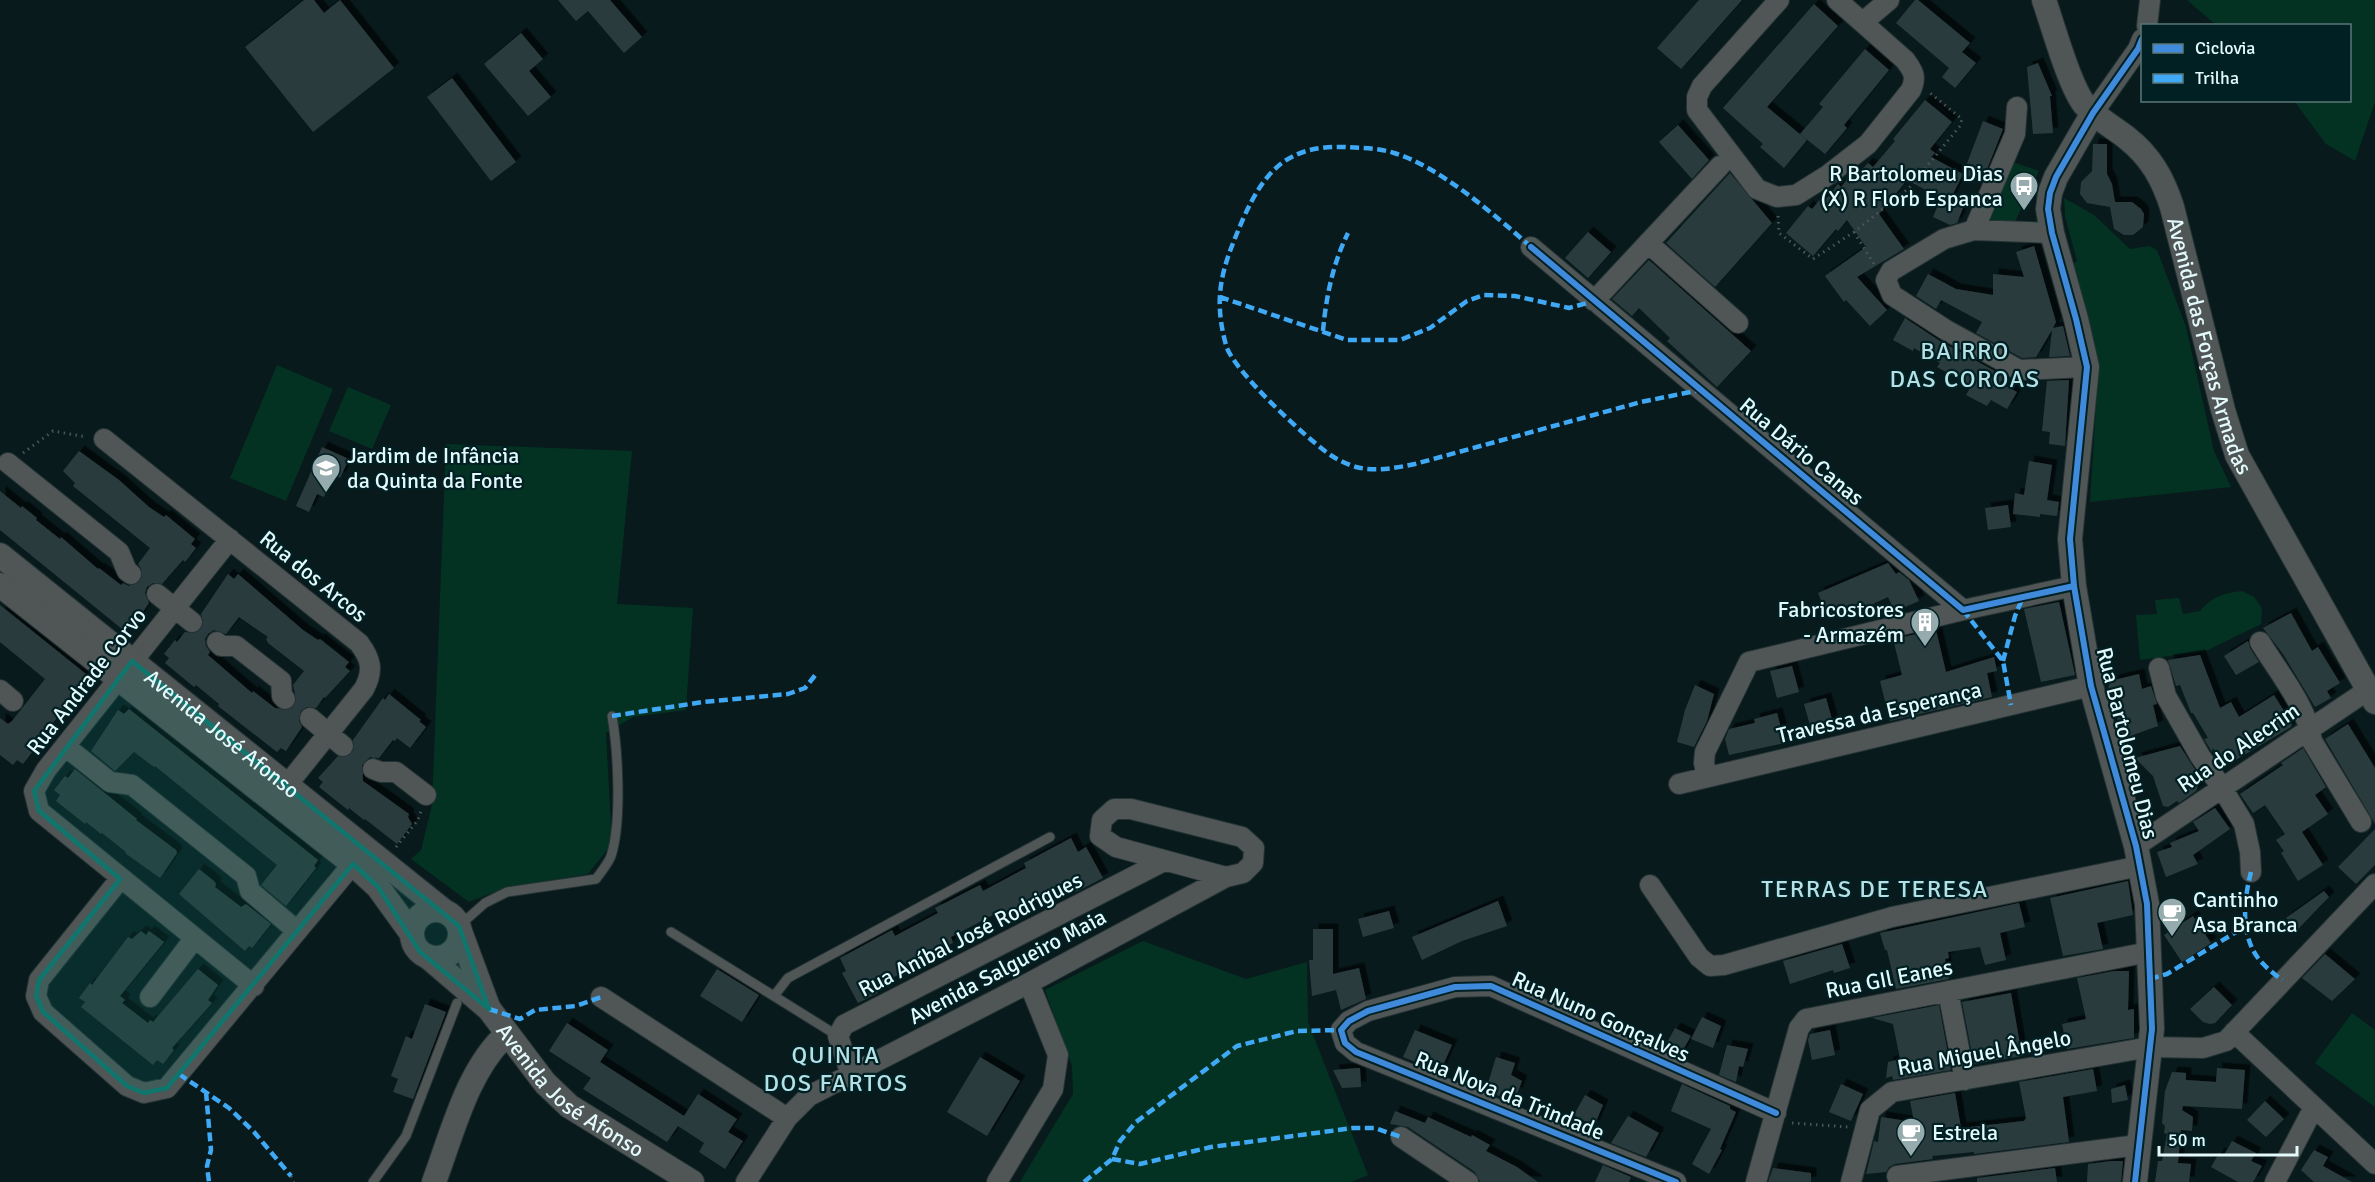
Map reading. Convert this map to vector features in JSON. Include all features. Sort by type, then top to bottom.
[{"type":"street","points":[[1779,0],[1702,86],[1697,97],[1698,110],[1757,189],[1778,196],[1796,195],[1828,175],[1869,144],[1911,90],[1915,81],[1914,72],[1905,60],[1837,0]]},
{"type":"street","points":[[1863,22],[1889,0]]},
{"type":"street","name":"Avenida das Forças Armadas","points":[[2044,0],[2074,85],[2083,102],[2093,113],[2144,152],[2161,177],[2172,207],[2223,410],[2237,455],[2371,696]]},
{"type":"street","points":[[2147,24],[2150,0]]},
{"type":"street","points":[[2093,113],[2141,42]]},
{"type":"street","points":[[1974,230],[2015,134],[2017,107]]},
{"type":"street","name":"Rua Bartolomeu Dias","points":[[2093,113],[2056,177],[2050,193],[2048,209],[2052,233],[2087,367],[2070,538],[2074,586],[2091,686],[2138,856],[2147,904],[2152,1029],[2135,1182]]},
{"type":"street","points":[[1594,301],[1720,166]]},
{"type":"street","points":[[2052,233],[1974,230],[1944,239],[1891,270],[1886,280],[1892,295],[1946,330],[2019,370],[2087,367]]},
{"type":"street","points":[[1648,243],[1738,322]]},
{"type":"street","name":"Rua Dário Canas","points":[[1532,247],[1964,610]]},
{"type":"street","name":"Rua dos Arcos","points":[[104,439],[359,643],[366,652],[370,661],[370,677],[364,688],[287,785]]},
{"type":"street","points":[[8,463],[119,552],[127,571],[131,574]]},
{"type":"street","name":"Rua Andrade Corvo","points":[[230,539],[46,770],[34,791],[39,812],[254,986]]},
{"type":"street","name":"Avenida José Afonso","points":[[0,555],[125,670],[455,924],[489,1009]]},
{"type":"street","name":"Avenida José Afonso","points":[[0,585],[287,785],[368,858],[378,886],[412,934]]},
{"type":"street","points":[[1707,777],[1704,763],[1705,752],[1749,662],[2074,586]]},
{"type":"street","points":[[157,594],[192,622]]},
{"type":"street","points":[[217,642],[221,646],[236,646],[281,681],[282,696],[285,699]]},
{"type":"street","points":[[2260,642],[2310,727],[2312,741],[2361,822]]},
{"type":"street","points":[[2159,668],[2166,696],[2200,756],[2244,824],[2250,852],[2251,872]]},
{"type":"street","name":"Travessa da Esperança","points":[[1679,784],[2091,686]]},
{"type":"street","name":"Rua do Alecrim","points":[[2138,856],[2222,788],[2310,727],[2371,696]]},
{"type":"street","points":[[310,718],[344,746]]},
{"type":"street","points":[[65,746],[110,782],[132,785],[246,876],[250,891],[297,931]]},
{"type":"street","points":[[373,769],[381,772],[396,772],[426,795]]},
{"type":"street","name":"Avenida Salgueiro Maia","points":[[746,1182],[787,1118],[809,1096],[1226,878],[1243,873],[1253,863],[1254,848],[1242,837],[1131,809],[1114,809],[1102,820],[1100,836],[1116,847],[1226,878]]},
{"type":"street","points":[[1650,885],[1699,957],[1710,966],[1717,966],[1892,917],[2138,856]]},
{"type":"street","points":[[120,879],[45,970],[39,980],[36,996],[43,1012],[128,1086],[144,1093],[167,1088],[254,986],[297,931],[368,858]]},
{"type":"street","name":"Rua Aníbal José Rodrigues","points":[[838,1036],[844,1025],[1164,861]]},
{"type":"street","name":"Rua Miguel Ângelo","points":[[1851,1182],[1870,1110],[1892,1092],[2150,1047],[2203,1048],[2226,1041],[2375,884]]},
{"type":"street","points":[[436,910],[455,924],[459,941],[450,954],[435,958],[427,956],[416,947],[412,934],[416,920],[422,914],[436,910]]},
{"type":"street","points":[[150,997],[194,939]]},
{"type":"street","name":"Rua GIl Eanes","points":[[1756,1182],[1799,1029],[1806,1019],[2149,952]]},
{"type":"street","name":"Avenida José Afonso","points":[[427,956],[489,1009],[545,1083],[569,1106],[692,1182]]},
{"type":"street","points":[[998,1182],[1053,1089],[1058,1054],[1029,983]]},
{"type":"street","name":"Rua Nuno Gonçalves","points":[[1341,1030],[1349,1022],[1368,1011],[1455,987],[1491,987],[1775,1117]]},
{"type":"street","points":[[1948,991],[1965,1080]]},
{"type":"street","points":[[601,997],[787,1118]]},
{"type":"street","name":"Rua Nova da Trindade","points":[[1341,1030],[1346,1043],[1356,1052],[1677,1182]]},
{"type":"street","points":[[2234,1032],[2375,1164]]},
{"type":"street","points":[[434,1182],[469,1090],[491,1051],[507,1034]]},
{"type":"street","points":[[838,1036],[851,1075]]},
{"type":"street","points":[[2275,1182],[2314,1107]]},
{"type":"street","points":[[1401,1137],[1468,1182]]},
{"type":"street","points":[[1897,1176],[2138,1145]]},
{"type":"lane","points":[[455,924],[484,903],[507,892],[596,879],[610,859],[617,836],[616,742],[612,716]]},
{"type":"lane","points":[[774,996],[788,978],[1050,837]]},
{"type":"lane","points":[[671,932],[838,1036]]},
{"type":"lane","points":[[373,1182],[406,1136],[457,1003]]},
{"type":"path","points":[[1778,196],[1779,233],[1813,260],[1854,232],[1909,188],[1960,126],[1962,119],[1915,81]]},
{"type":"path","points":[[1854,232],[1879,272],[1887,276]]},
{"type":"path","points":[[8,463],[53,431],[104,439]]},
{"type":"path","points":[[368,858],[418,820],[426,795]]},
{"type":"path","points":[[1775,1117],[1865,1128]]},
{"type":"path","points":[[291,1176],[294,1182]]},
{"type":"highlighted area","points":[[132,661],[459,926],[489,1009],[420,952],[378,887],[353,864],[167,1088],[144,1093],[127,1086],[43,1012],[36,996],[39,980],[120,879],[39,811],[34,791]]},
{"type":"green space","points":[[2187,0],[2375,0],[2375,102],[2355,161],[2326,144],[2295,102],[2351,102],[2351,24],[2215,24]]},
{"type":"green space","points":[[2010,161],[2039,171],[2014,224],[1993,222],[1989,217]]},
{"type":"green space","points":[[2064,198],[2094,215],[2130,249],[2149,246],[2157,250],[2186,327],[2214,451],[2231,487],[2090,502],[2098,376],[2092,339],[2072,264],[2077,261],[2065,216]]},
{"type":"green space","points":[[277,365],[333,389],[286,501],[230,478]]},
{"type":"green space","points":[[348,387],[391,405],[372,449],[329,431]]},
{"type":"green space","points":[[446,444],[632,451],[617,604],[693,608],[686,710],[633,717],[606,733],[612,844],[588,874],[505,888],[469,902],[411,859],[421,850],[432,805]]},
{"type":"green space","points":[[2242,591],[2254,597],[2262,608],[2261,624],[2206,651],[2140,660],[2136,615],[2157,614],[2155,600],[2179,598],[2183,614],[2200,611],[2218,596]]},
{"type":"green space","points":[[1143,941],[1246,979],[1307,962],[1308,1022],[1368,1175],[1351,1182],[1020,1182],[1073,1094],[1072,1066],[1045,990]]},
{"type":"green space","points":[[2352,1013],[2375,1030],[2375,1107],[2315,1063]]},
{"type":"building","points":[[304,0],[314,0],[324,13],[340,0],[394,68],[313,132],[245,47]]},
{"type":"building","points":[[558,0],[610,0],[642,37],[624,53],[588,11],[576,21]]},
{"type":"building","points":[[1699,0],[1742,0],[1681,69],[1657,48]]},
{"type":"building","points":[[1915,0],[1918,0],[1970,43],[1962,52],[1976,63],[1955,88],[1942,77],[1949,68],[1896,23]]},
{"type":"building","points":[[1814,4],[1838,26],[1767,107],[1807,140],[1784,168],[1760,147],[1763,144],[1723,108]]},
{"type":"building","points":[[521,33],[543,59],[529,71],[551,97],[528,116],[484,64]]},
{"type":"building","points":[[1865,49],[1889,70],[1844,125],[1847,128],[1825,154],[1800,134],[1823,107],[1819,104]]},
{"type":"building","points":[[2038,63],[2052,96],[2050,96],[2053,133],[2033,134],[2027,67]]},
{"type":"building","points":[[452,78],[516,162],[491,181],[427,97]]},
{"type":"building","points":[[1925,100],[1952,122],[1930,149],[1935,153],[1931,157],[1963,174],[1949,202],[1963,208],[1957,223],[1950,225],[1933,217],[1941,198],[1907,180],[1879,214],[1904,249],[1857,277],[1887,310],[1870,326],[1846,300],[1844,302],[1825,276],[1866,247],[1847,220],[1838,231],[1836,229],[1813,256],[1786,233],[1808,206],[1812,209],[1823,196],[1827,198],[1838,184],[1841,187],[1852,173],[1856,176],[1868,163],[1873,167]]},
{"type":"building","points":[[1983,121],[2003,129],[1982,182],[1963,174]]},
{"type":"building","points":[[1678,125],[1709,160],[1692,179],[1659,142]]},
{"type":"building","points":[[2093,144],[2107,144],[2107,174],[2112,184],[2115,202],[2132,202],[2144,214],[2143,227],[2133,235],[2124,235],[2114,229],[2110,207],[2087,203],[2080,194],[2081,182],[2092,171]]},
{"type":"building","points":[[1730,173],[1772,223],[1715,287],[1666,243]]},
{"type":"building","points":[[1588,232],[1611,252],[1588,278],[1565,258]]},
{"type":"building","points":[[2034,246],[2056,322],[2053,328],[2063,326],[2070,356],[2049,357],[2052,330],[2036,357],[2022,358],[1976,333],[1982,322],[1941,300],[1936,309],[1916,296],[1928,274],[1956,289],[1993,295],[1993,274],[2024,277],[2016,252]]},
{"type":"building","points":[[1649,260],[1751,351],[1717,387],[1667,341],[1670,338],[1639,308],[1632,316],[1612,299]]},
{"type":"building","points":[[1905,318],[1940,341],[2004,376],[2000,383],[2017,392],[2007,409],[1991,400],[1987,406],[1966,395],[1971,386],[1937,367],[1940,363],[1914,348],[1913,351],[1893,340]]},
{"type":"building","points":[[2069,380],[2065,446],[2049,444],[2050,432],[2042,431],[2047,381]]},
{"type":"building","points":[[322,447],[349,459],[340,478],[334,475],[324,497],[317,494],[309,512],[296,506]]},
{"type":"building","points":[[79,451],[119,480],[149,507],[164,517],[166,515],[195,539],[191,544],[196,548],[185,562],[183,560],[162,584],[153,583],[147,587],[145,593],[149,603],[132,628],[126,624],[122,629],[0,530],[0,491],[121,585],[123,583],[129,586],[140,582],[142,570],[138,564],[150,548],[73,486],[75,483],[63,471]]},
{"type":"building","points":[[2029,461],[2052,465],[2047,500],[2059,502],[2057,516],[2013,514],[2015,493],[2024,495]]},
{"type":"building","points":[[2008,505],[2011,527],[1988,530],[1985,508]]},
{"type":"building","points":[[1888,563],[1896,574],[1899,572],[1909,580],[1919,601],[1905,607],[1903,604],[1893,608],[1888,597],[1862,609],[1860,605],[1829,619],[1818,593]]},
{"type":"building","points":[[228,574],[234,579],[238,574],[303,630],[318,640],[320,639],[349,662],[345,667],[350,671],[316,708],[307,707],[301,711],[299,721],[302,727],[286,751],[281,748],[277,752],[218,706],[219,704],[196,685],[194,687],[165,663],[169,658],[164,654],[175,640],[177,642],[185,632],[196,633],[202,629],[204,623],[201,614]],"holes":[[[239,617],[268,637],[266,639],[268,643],[304,671],[293,685],[297,702],[289,710],[275,708],[253,691],[252,693],[208,655],[210,652],[205,639],[214,630],[226,634]]]},
{"type":"building","points":[[2059,602],[2075,675],[2041,682],[2024,609]]},
{"type":"building","points":[[0,605],[86,674],[82,680],[87,684],[43,734],[23,764],[17,760],[13,765],[0,755],[0,718],[8,724],[12,721],[45,679],[0,642]]},
{"type":"building","points":[[2291,613],[2312,651],[2318,647],[2340,683],[2327,691],[2331,698],[2315,707],[2283,654],[2263,628]]},
{"type":"building","points":[[1936,630],[1946,672],[1994,657],[1997,671],[1987,673],[1992,697],[1890,721],[1880,681],[1902,675],[1893,639]]},
{"type":"building","points":[[2248,641],[2259,662],[2236,675],[2224,656]]},
{"type":"building","points":[[2200,655],[2220,708],[2231,702],[2239,717],[2274,695],[2292,724],[2291,727],[2224,767],[2213,748],[2212,752],[2204,739],[2208,738],[2191,713],[2180,685],[2176,686],[2168,660]]},
{"type":"building","points":[[1792,666],[1799,692],[1777,698],[1770,671]]},
{"type":"building","points":[[2139,674],[2142,689],[2151,686],[2157,704],[2153,705],[2158,726],[2122,739],[2112,696],[2108,691],[2109,684],[2114,680]]},
{"type":"building","points":[[1695,685],[1714,694],[1707,721],[1694,747],[1677,742],[1685,710]]},
{"type":"building","points":[[389,694],[421,720],[419,721],[426,727],[410,748],[397,738],[379,758],[370,757],[362,765],[363,781],[409,814],[408,817],[412,824],[397,844],[319,787],[323,782],[318,778],[338,756],[346,757],[352,754],[355,748],[353,740],[383,698],[385,700]]},
{"type":"building","points":[[1826,698],[1835,730],[1813,736],[1804,704]]},
{"type":"building","points":[[129,709],[318,860],[314,866],[316,868],[286,906],[261,885],[277,865],[155,766],[134,752],[115,771],[91,751],[118,710],[124,714]]},
{"type":"building","points":[[1777,713],[1785,743],[1729,755],[1725,739],[1729,729],[1755,723],[1754,719]]},
{"type":"building","points":[[2348,724],[2375,768],[2375,824],[2325,739]]},
{"type":"building","points":[[2180,746],[2201,779],[2196,791],[2179,803],[2177,801],[2168,807],[2163,806],[2153,776],[2135,758]]},
{"type":"building","points":[[2303,748],[2326,787],[2315,795],[2328,814],[2302,832],[2323,865],[2298,881],[2281,853],[2284,851],[2276,840],[2285,834],[2265,805],[2253,813],[2240,794],[2283,765],[2281,763]]},
{"type":"building","points":[[75,769],[176,850],[177,853],[160,878],[56,801],[60,795],[54,790],[65,776],[68,778]]},
{"type":"building","points":[[2215,808],[2230,829],[2193,855],[2198,864],[2166,877],[2157,852],[2172,847],[2170,843],[2199,831],[2193,822]]},
{"type":"building","points":[[2375,829],[2375,865],[2356,884],[2338,867]]},
{"type":"building","points":[[1071,838],[1078,852],[1086,847],[1103,878],[1076,892],[1070,880],[999,921],[995,914],[951,937],[953,943],[900,970],[902,973],[884,982],[886,986],[877,991],[878,993],[858,1003],[842,973],[846,971],[840,958],[892,930],[895,936],[938,913],[935,908],[980,885],[983,891],[1026,868],[1024,863]]},
{"type":"building","points":[[199,869],[214,881],[215,887],[241,907],[246,904],[271,924],[252,948],[249,946],[245,951],[179,894]]},
{"type":"building","points":[[2128,881],[2133,915],[2097,923],[2103,949],[2063,956],[2050,898]]},
{"type":"building","points":[[2324,891],[2329,897],[2298,929],[2286,918]]},
{"type":"building","points":[[1498,901],[1507,926],[1462,941],[1422,960],[1412,937]]},
{"type":"building","points":[[2019,903],[2025,927],[2000,933],[2006,960],[1985,965],[1980,947],[1948,952],[1949,958],[1945,959],[1949,979],[1896,989],[1887,950],[1885,950],[1880,933]]},
{"type":"building","points":[[1389,911],[1394,928],[1363,937],[1358,919]]},
{"type":"building","points":[[2193,916],[2211,943],[2182,962],[2164,935]]},
{"type":"building","points":[[1313,929],[1333,929],[1333,974],[1359,968],[1366,999],[1341,1010],[1336,990],[1312,996],[1309,960],[1313,960]]},
{"type":"building","points":[[141,931],[146,935],[149,931],[164,942],[120,996],[125,1000],[122,1003],[148,1023],[150,1020],[153,1022],[198,969],[218,985],[208,1000],[212,1003],[172,1048],[174,1050],[163,1064],[157,1060],[153,1065],[81,1007],[85,1002],[79,998],[90,983],[92,985],[128,937],[132,939]]},
{"type":"building","points":[[1842,944],[1850,968],[1834,973],[1833,970],[1790,984],[1783,961]]},
{"type":"building","points":[[2325,954],[2355,979],[2332,1001],[2302,978]]},
{"type":"building","points":[[717,969],[759,995],[742,1022],[700,996]]},
{"type":"building","points":[[2114,971],[2129,971],[2128,1010],[2134,1009],[2134,1038],[2067,1049],[2062,1024],[2086,1019],[2077,978]]},
{"type":"building","points":[[2214,987],[2232,1005],[2215,1023],[2210,1024],[2203,1022],[2190,1009]]},
{"type":"building","points":[[2011,993],[2022,1056],[1974,1064],[1962,1002]]},
{"type":"building","points":[[425,1004],[446,1012],[413,1099],[393,1092],[398,1079],[391,1076],[406,1036],[412,1039]]},
{"type":"building","points":[[1939,1005],[1951,1070],[1893,1080],[1892,1076],[1886,1078],[1888,1062],[1900,1059],[1893,1024],[1872,1018]]},
{"type":"building","points":[[1702,1017],[1721,1026],[1713,1048],[1691,1039]]},
{"type":"building","points":[[567,1023],[608,1050],[600,1062],[684,1116],[698,1094],[737,1119],[728,1132],[743,1141],[725,1169],[699,1152],[704,1143],[678,1126],[667,1142],[583,1089],[591,1078],[549,1051]]},
{"type":"building","points":[[1675,1028],[1691,1036],[1679,1057],[1664,1048]]},
{"type":"building","points":[[1415,1030],[1452,1045],[1440,1072],[1403,1057]]},
{"type":"building","points":[[1830,1030],[1835,1055],[1812,1060],[1808,1040],[1810,1034]]},
{"type":"building","points":[[1727,1045],[1748,1049],[1743,1067],[1739,1066],[1736,1082],[1719,1075]]},
{"type":"building","points":[[980,1057],[1020,1081],[987,1136],[947,1112]]},
{"type":"building","points":[[1496,1057],[1515,1063],[1511,1075],[1522,1081],[1517,1094],[1515,1092],[1510,1101],[1486,1090]]},
{"type":"building","points":[[1360,1068],[1361,1087],[1342,1088],[1333,1070]]},
{"type":"building","points":[[2217,1068],[2245,1070],[2242,1109],[2183,1106],[2182,1110],[2193,1117],[2192,1131],[2181,1130],[2178,1163],[2191,1164],[2189,1182],[2155,1182],[2158,1161],[2162,1161],[2167,1134],[2164,1133],[2165,1126],[2162,1123],[2165,1091],[2172,1072],[2186,1073],[2186,1080],[2216,1082]]},
{"type":"building","points":[[2093,1069],[2097,1091],[2063,1097],[2069,1142],[1974,1154],[1974,1152],[1932,1156],[1933,1159],[1895,1164],[1886,1172],[1866,1174],[1874,1141],[1878,1142],[1881,1117],[1914,1122],[1910,1101],[1955,1093],[1961,1128],[2024,1121],[2026,1118],[2019,1082]]},
{"type":"building","points":[[1682,1084],[1730,1106],[1730,1109],[1736,1112],[1720,1149],[1722,1150],[1709,1174],[1692,1164],[1711,1129],[1671,1111]]},
{"type":"building","points":[[1841,1084],[1863,1094],[1851,1121],[1829,1112]]},
{"type":"building","points":[[2125,1085],[2128,1100],[2112,1103],[2111,1089]]},
{"type":"building","points":[[1585,1095],[1603,1105],[1594,1126],[1574,1115]]},
{"type":"building","points":[[2265,1101],[2284,1119],[2266,1137],[2247,1120]]},
{"type":"building","points":[[1395,1111],[1425,1123],[1428,1117],[1471,1137],[1472,1135],[1490,1145],[1486,1151],[1517,1167],[1538,1182],[1480,1182],[1475,1172],[1408,1127],[1390,1124]]},
{"type":"building","points":[[1628,1116],[1659,1133],[1646,1157],[1611,1143]]},
{"type":"building","points":[[2232,1141],[2256,1153],[2251,1161],[2262,1166],[2253,1182],[2238,1182],[2211,1167],[2219,1153],[2224,1155]]},
{"type":"building","points":[[2314,1150],[2328,1157],[2323,1166],[2352,1182],[2314,1182],[2301,1170]]},
{"type":"building","points":[[2123,1161],[2121,1182],[2087,1182],[2088,1164]]},
{"type":"building","points":[[1603,1165],[1631,1177],[1629,1182],[1595,1182]]},
{"type":"building","points":[[1773,1168],[1811,1173],[1811,1182],[1768,1182]]},
{"type":"building","points":[[2055,1168],[2057,1182],[1977,1182],[1977,1178]]},
{"type":"tunnel","points":[[131,574],[157,594]]},
{"type":"tunnel","points":[[192,622],[217,642]]},
{"type":"tunnel","points":[[285,699],[310,718]]},
{"type":"tunnel","points":[[343,746],[373,769]]},
{"type":"marked path","points":[[1531,247],[1466,193],[1448,180],[1411,160],[1388,151],[1370,148],[1345,147],[1308,151],[1293,156],[1270,174],[1260,187],[1243,219],[1230,251],[1222,280],[1220,310],[1226,345],[1231,356],[1256,387],[1321,448],[1347,464],[1371,469],[1415,464],[1641,402],[1700,390]]},
{"type":"marked path","points":[[1323,331],[1331,280],[1348,233]]},
{"type":"marked path","points":[[1220,297],[1347,340],[1400,340],[1430,328],[1467,301],[1484,295],[1515,296],[1569,308],[1594,301]]},
{"type":"marked path","points":[[2003,661],[2015,616],[2023,597]]},
{"type":"marked path","points":[[1963,610],[2003,661],[2011,705]]},
{"type":"marked path","points":[[612,716],[703,702],[788,694],[805,688],[817,673]]},
{"type":"marked path","points":[[2251,872],[2245,905],[2248,938],[2258,958],[2282,980]]},
{"type":"marked path","points":[[2150,979],[2167,974],[2246,926]]},
{"type":"marked path","points":[[489,1009],[520,1019],[535,1010],[576,1006],[601,997]]},
{"type":"marked path","points":[[1084,1182],[1112,1159],[1120,1141],[1136,1122],[1237,1046],[1297,1031],[1341,1030]]},
{"type":"marked path","points":[[179,1074],[229,1108],[254,1132],[291,1176]]},
{"type":"marked path","points":[[206,1092],[211,1150],[207,1166],[209,1182]]},
{"type":"marked path","points":[[1112,1159],[1140,1164],[1211,1147],[1353,1128],[1375,1128],[1401,1137]]},
{"type":"cycle path","points":[[2135,1182],[2152,1029],[2147,904],[2136,846],[2091,686],[2074,586],[2070,539],[2087,367],[2052,233],[2048,209],[2050,193],[2056,177],[2093,113],[2141,42]]},
{"type":"cycle path","points":[[1531,247],[1963,610],[2074,586]]},
{"type":"cycle path","points":[[1676,1182],[1356,1052],[1345,1043],[1341,1030],[1349,1021],[1368,1011],[1455,987],[1491,986],[1776,1113]]},
{"type":"place","name":"R Bartolomeu Dias (X) R Florb Espanca","points":[[2024,212]]},
{"type":"place","name":"Jardim de Infância da Quinta da Fonte","points":[[326,494]]},
{"type":"place","name":"Fabricostores - Armazém","points":[[1925,648]]},
{"type":"place","name":"Cantinho Asa Branca","points":[[2172,938]]},
{"type":"place","name":"Estrela","points":[[1911,1158]]},
{"type":"district","name":"BAIRRO DAS COROAS","points":[[1965,365]]},
{"type":"district","name":"TERRAS DE TERESA","points":[[1875,889]]},
{"type":"district","name":"QUINTA DOS FARTOS","points":[[836,1069]]}]
